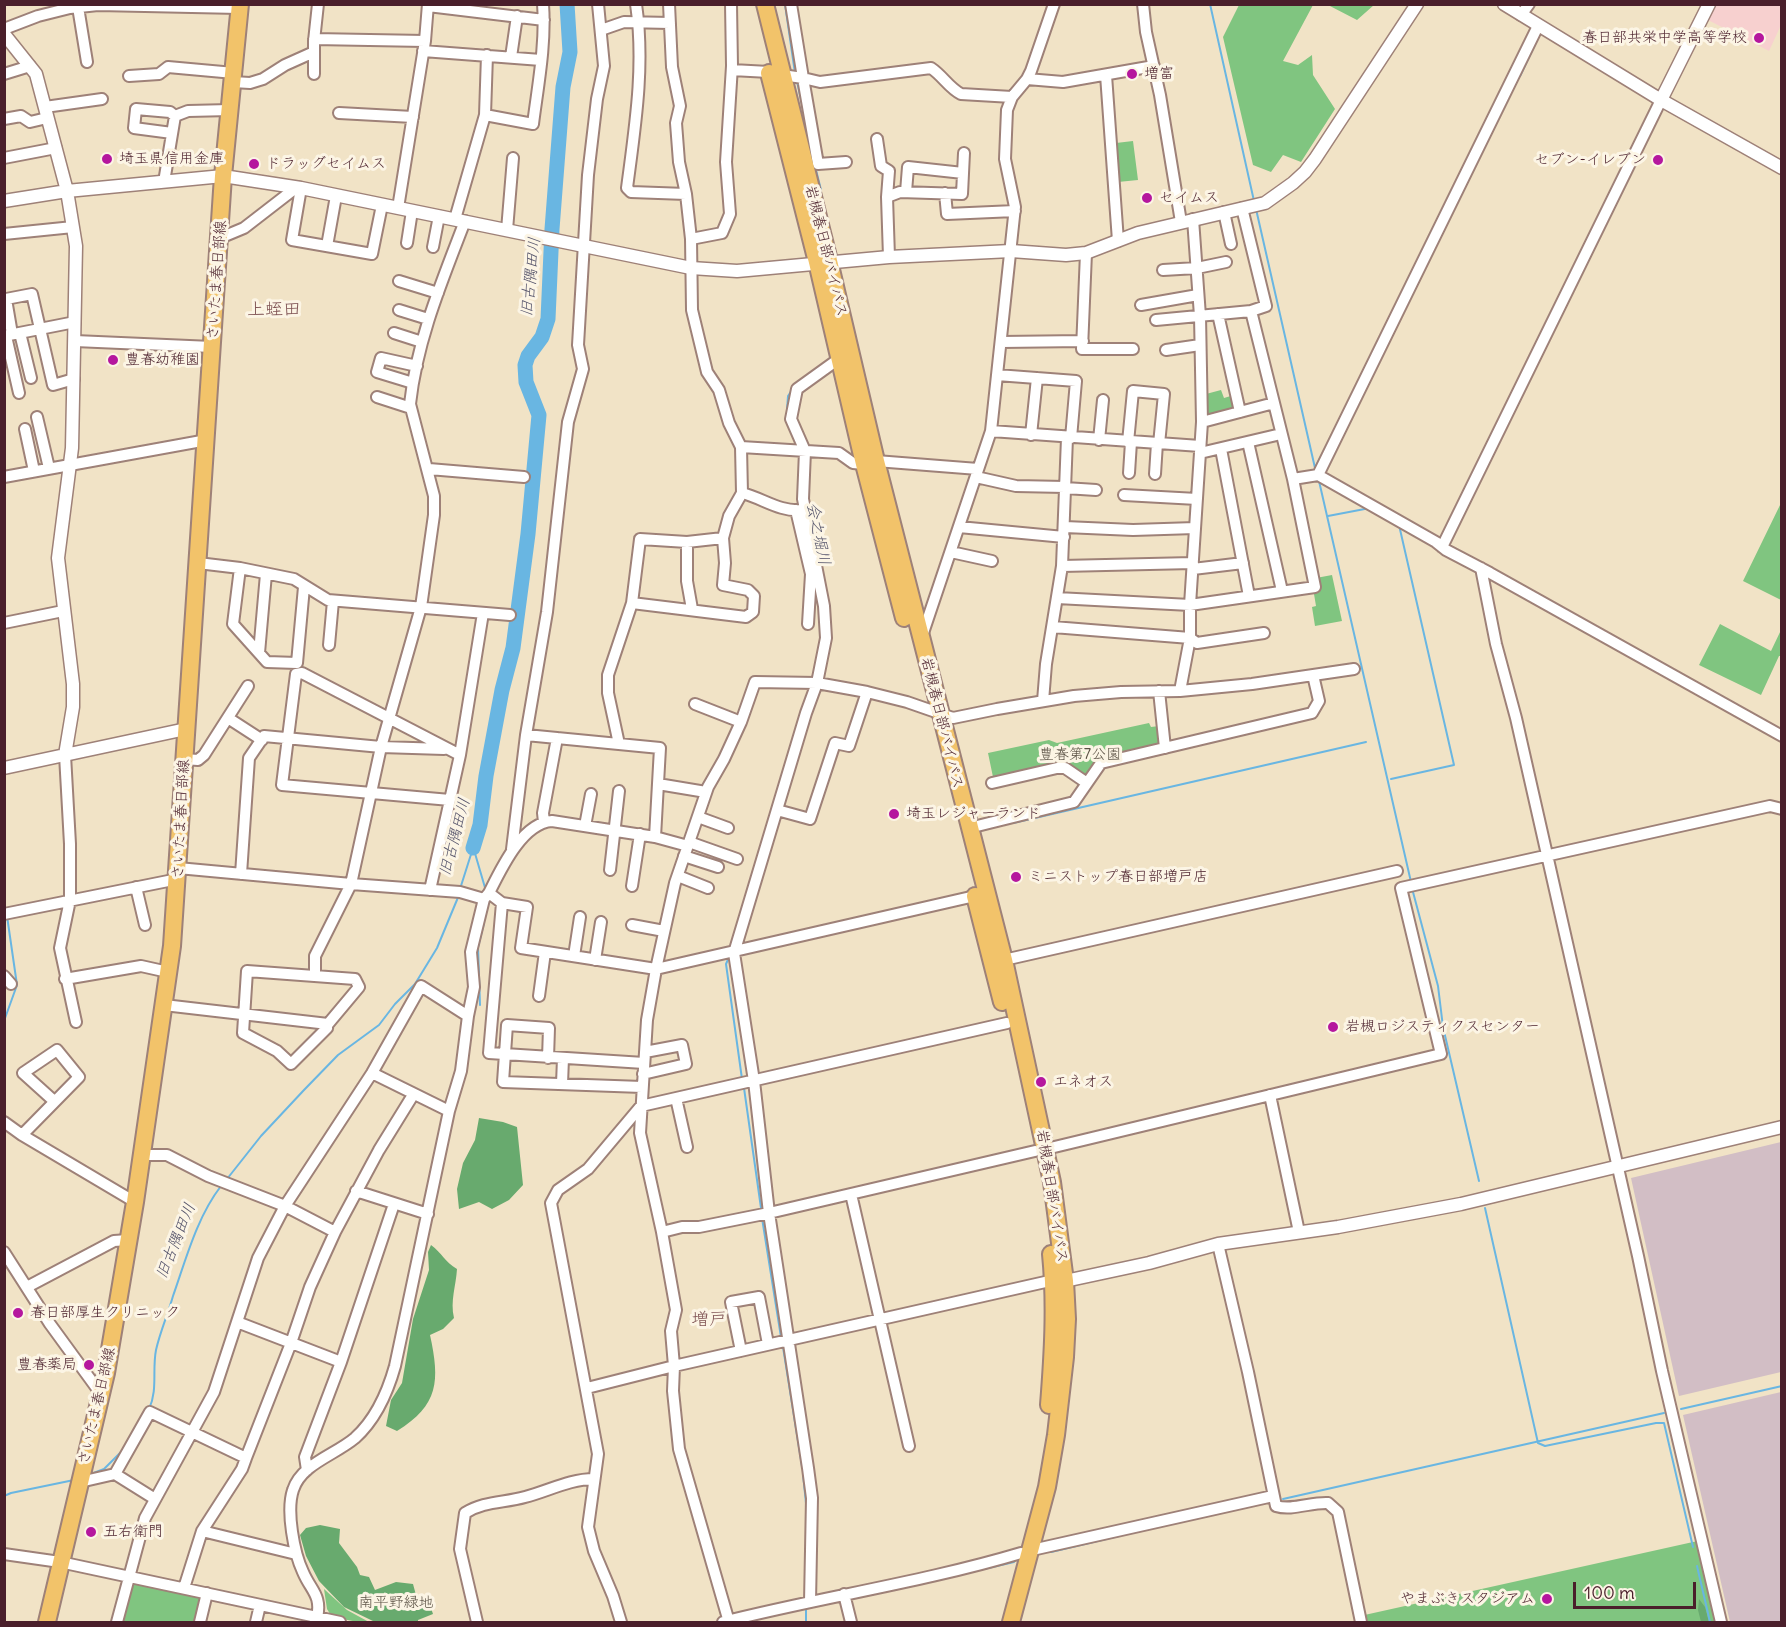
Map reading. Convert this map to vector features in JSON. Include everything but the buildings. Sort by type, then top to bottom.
[{"type":"main road","name":"岩槻春日部バイパス","points":[[753,4],[776,74],[870,463],[934,712],[975,896],[1041,1150],[1052,1182],[1059,1280],[1046,1433],[1026,1552],[1011,1623]]},
{"type":"main road","name":"岩槻春日部バイパス","points":[[765,4],[776,74]]},
{"type":"main road","name":"さいたま春日部線","points":[[47,1623],[102,1394],[135,1202],[168,972],[178,873],[219,238],[239,6]]},
{"type":"main road","name":"岩槻春日部バイパス","points":[[823,262],[840,358],[921,639],[934,712],[969,828],[1004,960],[1041,1150]]},
{"type":"main road","name":"岩槻春日部バイパス","points":[[1002,1623],[1026,1552]]},
{"type":"street","points":[[314,74],[314,39],[318,4]]},
{"type":"street","points":[[485,115],[534,124],[544,20],[543,4]]},
{"type":"street","points":[[317,1620],[318,1599],[296,1554],[290,1512],[291,1500],[297,1480],[307,1470],[357,1436],[389,1387],[449,1111],[461,1071],[474,987],[471,952],[487,896],[512,849],[526,735],[547,612],[568,422],[583,369],[578,345],[588,175],[597,99],[604,66],[598,4]]},
{"type":"street","points":[[636,4],[639,22],[640,93],[627,188],[631,192],[686,194]]},
{"type":"street","points":[[632,603],[746,617],[753,612],[754,596],[748,590],[723,585],[725,563],[723,537],[729,516],[742,493],[741,447],[729,423],[719,390],[707,372],[692,310],[691,239],[686,194],[679,162],[676,123],[680,106],[672,67],[669,4]]},
{"type":"street","points":[[691,239],[722,233],[730,214],[726,162],[732,70],[731,4]]},
{"type":"street","points":[[791,4],[818,164],[846,162]]},
{"type":"street","points":[[921,639],[991,431],[1015,211],[1005,159],[1007,110],[1012,97],[1027,79],[1054,4]]},
{"type":"street","points":[[1143,4],[1146,32],[1197,268],[1200,316],[1202,422],[1190,605],[1190,638],[1180,691]]},
{"type":"street","points":[[4,201],[67,191],[224,176],[299,188],[691,268],[737,271],[889,257],[1011,251],[1066,255],[1086,253],[1138,233],[1265,203],[1305,172],[1417,4]]},
{"type":"street","points":[[1504,4],[1661,100],[1782,168]]},
{"type":"street","points":[[1521,15],[1529,4]]},
{"type":"street","points":[[1442,547],[1709,4]]},
{"type":"street","points":[[76,1023],[60,948],[70,900],[70,844],[65,756],[73,707],[73,684],[58,558],[72,448],[76,246],[67,191],[36,74],[4,32],[38,16],[98,5],[239,6]]},
{"type":"street","points":[[398,208],[424,46],[428,5],[544,20]]},
{"type":"street","points":[[78,8],[87,62]]},
{"type":"street","points":[[511,57],[516,16]]},
{"type":"street","points":[[601,30],[624,22],[670,22]]},
{"type":"street","points":[[1318,475],[1538,26]]},
{"type":"street","points":[[314,39],[424,46],[541,60]]},
{"type":"street","points":[[129,76],[159,74],[168,67],[234,77],[250,83],[263,79],[285,65],[314,52]]},
{"type":"street","points":[[315,976],[315,956],[351,884],[381,747],[421,607],[434,515],[434,496],[411,408],[413,383],[428,319],[460,220],[485,115],[487,55]]},
{"type":"street","points":[[4,74],[30,66]]},
{"type":"street","points":[[1027,79],[1063,82],[1154,66]]},
{"type":"street","points":[[732,70],[776,74],[820,82],[932,68],[961,94],[1012,97]]},
{"type":"street","points":[[1106,75],[1118,241]]},
{"type":"street","points":[[4,119],[21,116],[30,122],[46,112],[102,99]]},
{"type":"street","points":[[172,133],[134,128],[136,109],[170,112],[175,116]]},
{"type":"street","points":[[175,116],[188,111],[230,110]]},
{"type":"street","points":[[339,113],[412,117]]},
{"type":"street","points":[[164,182],[175,116]]},
{"type":"street","points":[[877,139],[881,166],[889,171],[887,197],[889,257]]},
{"type":"street","points":[[4,158],[56,148]]},
{"type":"street","points":[[887,197],[900,192],[962,194],[964,153]]},
{"type":"street","points":[[507,230],[513,158]]},
{"type":"street","points":[[906,192],[908,167],[963,173]]},
{"type":"street","points":[[219,238],[244,228],[299,188]]},
{"type":"street","points":[[299,188],[292,240],[372,254],[382,205]]},
{"type":"street","points":[[945,193],[946,214],[1015,211]]},
{"type":"street","points":[[327,246],[336,196]]},
{"type":"street","points":[[1156,320],[1251,311],[1266,306],[1242,208]]},
{"type":"street","points":[[406,243],[412,211]]},
{"type":"street","points":[[1224,212],[1231,244]]},
{"type":"street","points":[[433,247],[439,216]]},
{"type":"street","points":[[4,234],[73,227]]},
{"type":"street","points":[[1086,253],[1082,349],[1132,349]]},
{"type":"street","points":[[1163,270],[1197,268],[1226,262]]},
{"type":"street","points":[[399,281],[438,292]]},
{"type":"street","points":[[19,393],[6,299],[33,294],[53,385],[74,379]]},
{"type":"street","points":[[1141,305],[1198,295]]},
{"type":"street","points":[[399,310],[428,319]]},
{"type":"street","points":[[1057,598],[1190,605],[1315,587],[1293,479],[1251,311]]},
{"type":"street","points":[[1218,314],[1240,412]]},
{"type":"street","points":[[11,335],[75,322]]},
{"type":"street","points":[[394,333],[422,342]]},
{"type":"street","points":[[11,335],[31,378]]},
{"type":"street","points":[[75,341],[212,348]]},
{"type":"street","points":[[1001,342],[1083,341]]},
{"type":"street","points":[[1166,350],[1200,345]]},
{"type":"street","points":[[413,383],[377,372],[381,358],[417,366]]},
{"type":"street","points":[[810,1602],[812,1498],[769,1213],[754,1081],[729,954],[817,683],[826,638],[824,606],[811,574],[800,510],[801,451],[791,419],[797,389],[840,358]]},
{"type":"street","points":[[997,375],[1076,381],[1065,487],[1062,566],[1046,664],[1043,701]]},
{"type":"street","points":[[1031,435],[1036,378]]},
{"type":"street","points":[[1129,473],[1133,391],[1164,394],[1155,474]]},
{"type":"street","points":[[377,397],[411,408]]},
{"type":"street","points":[[1099,440],[1103,400]]},
{"type":"street","points":[[1202,422],[1274,403]]},
{"type":"street","points":[[37,417],[49,468]]},
{"type":"street","points":[[25,429],[34,471]]},
{"type":"street","points":[[991,431],[1158,443],[1200,450],[1221,449],[1281,434]]},
{"type":"street","points":[[4,477],[207,440]]},
{"type":"street","points":[[1248,442],[1282,591]]},
{"type":"street","points":[[741,447],[839,453],[853,463],[977,473],[1016,486],[1096,490]]},
{"type":"street","points":[[1221,449],[1249,596]]},
{"type":"street","points":[[429,470],[524,477]]},
{"type":"street","points":[[1293,479],[1318,475],[1442,547],[1782,736]]},
{"type":"street","points":[[742,493],[758,497],[770,505],[800,510]]},
{"type":"street","points":[[1124,495],[1197,499]]},
{"type":"street","points":[[959,527],[1064,532],[1195,528]]},
{"type":"street","points":[[619,744],[608,693],[609,675],[632,603],[640,539],[687,542],[723,537]]},
{"type":"street","points":[[687,542],[687,581],[692,609]]},
{"type":"street","points":[[951,552],[992,561]]},
{"type":"street","points":[[198,563],[240,568],[294,579],[304,587],[333,601],[510,615]]},
{"type":"street","points":[[1062,566],[1193,566],[1243,563]]},
{"type":"street","points":[[240,568],[233,624],[267,662],[297,663],[304,587]]},
{"type":"street","points":[[1481,568],[1496,644],[1516,718],[1721,1623]]},
{"type":"street","points":[[259,653],[266,573]]},
{"type":"street","points":[[808,624],[815,580]]},
{"type":"street","points":[[329,645],[333,601]]},
{"type":"street","points":[[4,623],[63,611]]},
{"type":"street","points":[[430,890],[460,755],[483,613]]},
{"type":"street","points":[[1053,627],[1190,638],[1197,643],[1264,633]]},
{"type":"street","points":[[1273,1496],[727,1622],[679,1449],[673,1391],[674,1366],[671,1331],[676,1310],[662,1232],[640,1133],[647,1020],[664,931],[678,876],[706,792],[741,722],[755,682],[817,683],[867,692],[953,718],[1043,701],[1121,692],[1180,691],[1354,669]]},
{"type":"street","points":[[450,800],[282,785],[296,674],[302,673],[460,755]]},
{"type":"street","points":[[969,828],[1000,817],[1074,802],[1101,763],[1312,713],[1319,701],[1313,675]]},
{"type":"street","points":[[184,759],[198,760],[204,755],[248,686]]},
{"type":"street","points":[[1159,691],[1165,748]]},
{"type":"street","points":[[777,810],[810,819],[835,743],[849,746],[867,692]]},
{"type":"street","points":[[695,704],[741,722]]},
{"type":"street","points":[[228,718],[262,740]]},
{"type":"street","points":[[4,768],[186,729]]},
{"type":"street","points":[[526,735],[660,748],[655,837]]},
{"type":"street","points":[[241,874],[249,758],[264,736],[381,747],[449,749]]},
{"type":"street","points":[[544,822],[543,813],[557,738]]},
{"type":"street","points":[[992,783],[1057,768],[1065,768],[1084,781]]},
{"type":"street","points":[[658,784],[706,792]]},
{"type":"street","points":[[610,870],[619,791]]},
{"type":"street","points":[[585,826],[591,794]]},
{"type":"street","points":[[662,1232],[769,1213],[1442,1054],[1401,888],[1753,809],[1770,806],[1782,809]]},
{"type":"street","points":[[698,817],[728,828]]},
{"type":"street","points":[[512,849],[544,822],[640,834],[687,848],[737,859]]},
{"type":"street","points":[[632,885],[640,834]]},
{"type":"street","points":[[687,848],[718,867]]},
{"type":"street","points":[[1004,960],[1397,871]]},
{"type":"street","points":[[4,914],[136,887],[178,873],[241,874],[460,892],[487,896],[502,903],[527,907],[521,948],[656,969],[975,896]]},
{"type":"street","points":[[678,876],[708,888]]},
{"type":"street","points":[[136,887],[145,925]]},
{"type":"street","points":[[502,903],[489,1053],[644,1063]]},
{"type":"street","points":[[574,956],[580,917]]},
{"type":"street","points":[[595,960],[601,922]]},
{"type":"street","points":[[632,925],[664,931]]},
{"type":"street","points":[[539,996],[545,952]]},
{"type":"street","points":[[65,979],[141,966],[168,972]]},
{"type":"street","points":[[164,1005],[242,1014],[325,1024],[328,1024],[359,987],[355,979],[247,972],[242,1014],[243,1033],[277,1051],[291,1064],[327,1028],[325,1024]]},
{"type":"street","points":[[117,1623],[145,1518],[214,1392],[258,1258],[285,1206],[372,1073],[421,986],[468,1016]]},
{"type":"street","points":[[621,1623],[613,1596],[594,1551],[588,1527],[598,1454],[551,1203],[558,1190],[588,1169],[641,1106],[1007,1023]]},
{"type":"street","points":[[548,1058],[549,1028],[507,1025],[503,1082],[642,1087]]},
{"type":"street","points":[[22,1135],[79,1077],[57,1050],[23,1073],[54,1101]]},
{"type":"street","points":[[562,1084],[563,1058]]},
{"type":"street","points":[[372,1073],[449,1111]]},
{"type":"street","points":[[184,1588],[202,1530],[242,1469],[291,1343],[310,1287],[335,1232],[356,1191],[413,1095]]},
{"type":"street","points":[[1270,1095],[1299,1232]]},
{"type":"street","points":[[676,1098],[687,1147]]},
{"type":"street","points":[[4,1122],[135,1202]]},
{"type":"street","points":[[587,1388],[741,1350],[1059,1280],[1149,1263],[1218,1244],[1461,1204],[1782,1127]]},
{"type":"street","points":[[142,1155],[167,1155],[224,1182],[285,1206],[335,1232]]},
{"type":"street","points":[[356,1191],[428,1214]]},
{"type":"street","points":[[851,1194],[909,1446]]},
{"type":"street","points":[[307,1470],[305,1457],[341,1362],[394,1204]]},
{"type":"street","points":[[27,1287],[114,1241],[128,1240]]},
{"type":"street","points":[[1218,1244],[1276,1506],[1284,1509],[1318,1502],[1328,1503],[1338,1512],[1361,1623]]},
{"type":"street","points":[[4,1252],[50,1324],[102,1394]]},
{"type":"street","points":[[741,1350],[731,1302],[759,1297],[768,1344]]},
{"type":"street","points":[[237,1322],[341,1362]]},
{"type":"street","points":[[115,1474],[150,1412],[246,1458]]},
{"type":"street","points":[[81,1478],[115,1474],[155,1499]]},
{"type":"street","points":[[477,1623],[460,1549],[465,1512],[477,1505],[523,1498],[579,1479],[594,1479]]},
{"type":"street","points":[[202,1530],[296,1554]]},
{"type":"street","points":[[4,1554],[60,1562],[207,1593],[317,1620],[340,1623]]},
{"type":"street","points":[[200,1623],[207,1593]]},
{"type":"street","points":[[844,1594],[850,1623]]},
{"type":"street","points":[[256,1623],[260,1605]]},
{"type":"shaded area","name":"春日部共栄中学高等学校","points":[[1714,5],[1781,5],[1781,25],[1769,51],[1706,19]]},
{"type":"shaded area","points":[[1781,1142],[1781,1372],[1679,1396],[1631,1178]]},
{"type":"shaded area","points":[[1781,1392],[1781,1622],[1730,1622],[1683,1415]]},
{"type":"green space","points":[[1373,4],[1374,5],[1357,20],[1328,5]]},
{"type":"green space","points":[[1239,5],[1313,5],[1283,61],[1298,65],[1312,55],[1313,75],[1335,109],[1301,162],[1283,155],[1271,172],[1253,165],[1223,37]]},
{"type":"green space","points":[[1133,141],[1138,180],[1118,182],[1116,143]]},
{"type":"green space","points":[[1221,390],[1224,398],[1234,395],[1237,410],[1208,416],[1206,414],[1206,394]]},
{"type":"green space","points":[[1781,503],[1781,600],[1743,581]]},
{"type":"green space","points":[[1332,575],[1342,621],[1315,626],[1312,607],[1316,606],[1314,594],[1318,589],[1316,578]]},
{"type":"green space","points":[[1720,624],[1771,651],[1781,630],[1781,656],[1761,695],[1699,665]]},
{"type":"green space","name":"豊春第7公園","points":[[1149,723],[1151,727],[1159,726],[1161,740],[1159,745],[1108,756],[1084,778],[1065,766],[997,780],[993,777],[988,753],[1049,740],[1057,743]]},
{"type":"green space","points":[[479,1118],[517,1127],[523,1185],[509,1200],[492,1209],[479,1202],[459,1209],[457,1189],[463,1163],[475,1140]]},
{"type":"green space","points":[[431,1245],[457,1269],[453,1300],[454,1318],[443,1329],[430,1335],[435,1379],[429,1401],[421,1412],[397,1431],[386,1426],[391,1400],[402,1383],[413,1319],[429,1270],[428,1252]]},
{"type":"green space","name":"南平野緑地","points":[[320,1525],[340,1529],[339,1543],[357,1567],[360,1575],[369,1577],[375,1590],[396,1582],[413,1584],[416,1595],[428,1599],[433,1614],[418,1622],[375,1622],[344,1607],[319,1581],[306,1556],[300,1535],[306,1528]]},
{"type":"green space","points":[[1702,1540],[1721,1622],[1361,1622],[1360,1616]]},
{"type":"green space","points":[[135,1583],[202,1598],[197,1622],[123,1622],[131,1586]]},
{"type":"green space","points":[[324,1589],[347,1610],[369,1622],[332,1617],[327,1609]]},
{"type":"green space","points":[[1699,1599],[1705,1607],[1709,1622],[1701,1622],[1698,1610]]},
{"type":"waterway","name":"旧古隅田川","points":[[473,848],[480,825],[486,776],[502,690],[513,648],[528,534],[539,415],[526,382],[525,365],[528,356],[542,337],[548,319],[552,229],[563,87],[570,52],[567,4]]},
{"type":"waterway","name":"会之堀川","points":[[785,4],[795,73]]},
{"type":"waterway","points":[[1210,4],[1254,201]]},
{"type":"waterway","points":[[1520,76],[1539,36]]},
{"type":"waterway","name":"会之堀川","points":[[797,81],[807,128]]},
{"type":"waterway","name":"会之堀川","points":[[815,166],[821,190]]},
{"type":"waterway","points":[[1256,209],[1315,468]]},
{"type":"waterway","name":"会之堀川","points":[[787,410],[788,396],[792,390]]},
{"type":"waterway","points":[[1316,466],[1335,429]]},
{"type":"waterway","points":[[1319,481],[1411,882]]},
{"type":"waterway","points":[[1328,516],[1370,508]]},
{"type":"waterway","points":[[1391,779],[1454,765],[1399,525]]},
{"type":"waterway","points":[[1013,823],[1366,742]]},
{"type":"waterway","points":[[777,791],[782,776]]},
{"type":"waterway","name":"旧古隅田川","points":[[460,889],[473,848]]},
{"type":"waterway","points":[[474,850],[486,891]]},
{"type":"waterway","points":[[1413,892],[1438,986],[1443,1027],[1479,1181]]},
{"type":"waterway","name":"旧古隅田川","points":[[227,1179],[261,1136],[304,1090],[338,1055],[379,1025],[395,1004],[415,984],[437,948],[459,895]]},
{"type":"waterway","points":[[4,904],[6,910]]},
{"type":"waterway","points":[[4,1021],[17,985],[7,916]]},
{"type":"waterway","points":[[480,1005],[478,947],[484,923]]},
{"type":"waterway","points":[[730,955],[726,964],[742,1079]]},
{"type":"waterway","points":[[744,1088],[761,1208]]},
{"type":"waterway","name":"旧古隅田川","points":[[149,1409],[154,1387],[156,1350],[162,1330],[193,1239],[205,1211],[221,1186]]},
{"type":"waterway","points":[[1485,1208],[1538,1443],[1545,1446],[1664,1423],[1693,1547]]},
{"type":"waterway","points":[[762,1218],[781,1337]]},
{"type":"waterway","points":[[783,1347],[802,1466]]},
{"type":"waterway","points":[[1681,1409],[1782,1386]]},
{"type":"waterway","points":[[1283,1499],[1664,1413]]},
{"type":"waterway","name":"旧古隅田川","points":[[91,1474],[104,1469],[124,1449]]},
{"type":"waterway","points":[[803,1474],[807,1513]]},
{"type":"waterway","name":"旧古隅田川","points":[[4,1496],[74,1480]]},
{"type":"waterway","points":[[1051,1552],[1119,1536]]},
{"type":"waterway","points":[[984,1569],[1014,1562]]},
{"type":"waterway","points":[[1697,1566],[1710,1622]]},
{"type":"waterway","points":[[855,1598],[879,1593]]},
{"type":"waterway","points":[[806,1610],[806,1622]]},
{"type":"place","name":"春日部共栄中学高等学校","points":[[1759,38]]},
{"type":"place","name":"増富","points":[[1132,74]]},
{"type":"place","name":"埼玉県信用金庫","points":[[107,159]]},
{"type":"place","name":"セブン-イレブン","points":[[1658,160]]},
{"type":"place","name":"ドラッグセイムス","points":[[254,164]]},
{"type":"place","name":"セイムス","points":[[1147,198]]},
{"type":"place","name":"豊春幼稚園","points":[[113,360]]},
{"type":"place","name":"埼玉レジャーランド","points":[[894,814]]},
{"type":"place","name":"ミニストップ春日部増戸店","points":[[1016,877]]},
{"type":"place","name":"岩槻ロジスティクスセンター","points":[[1333,1027]]},
{"type":"place","name":"エネオス","points":[[1041,1082]]},
{"type":"place","name":"春日部厚生クリニック","points":[[18,1313]]},
{"type":"place","name":"豊春薬局","points":[[89,1365]]},
{"type":"place","name":"五右衛門","points":[[91,1532]]},
{"type":"place","name":"やまぶきスタジアム","points":[[1547,1599]]},
{"type":"district","name":"上蛭田","points":[[274,310]]},
{"type":"district","name":"増戸","points":[[709,1320]]}]
